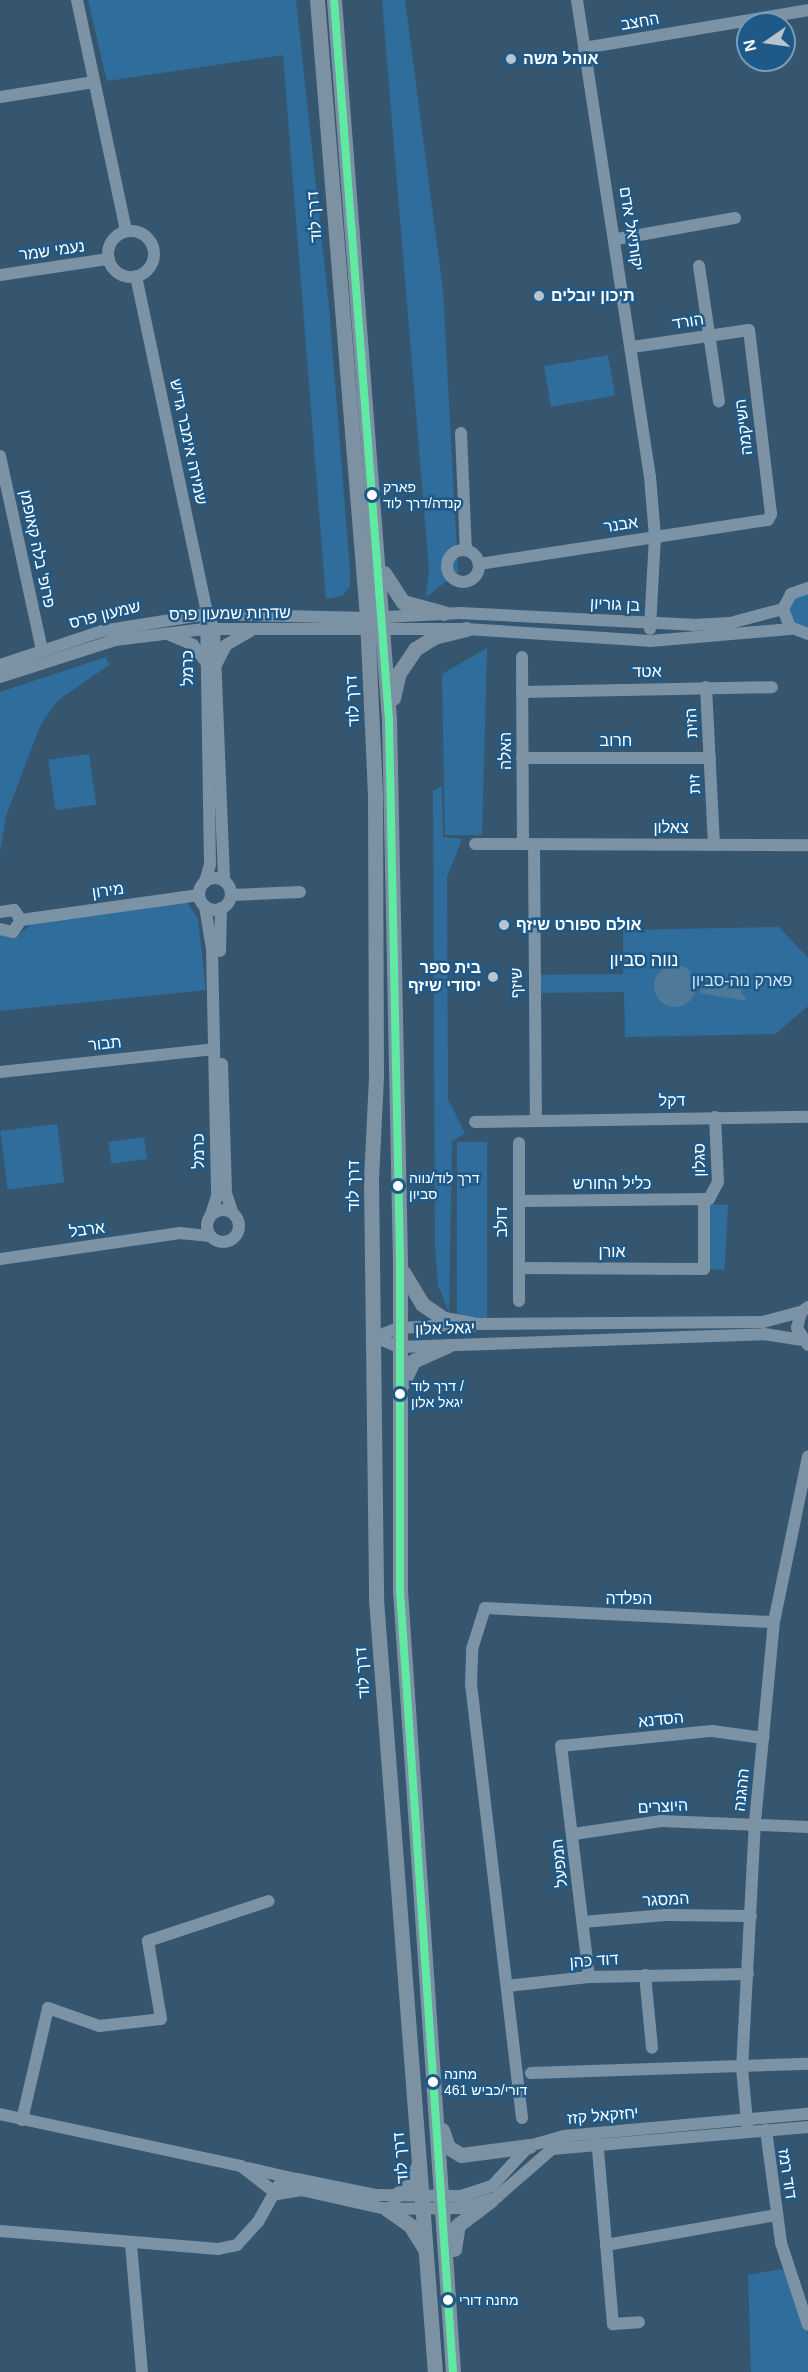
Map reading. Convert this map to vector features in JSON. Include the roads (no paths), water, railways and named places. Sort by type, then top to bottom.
[{"type":"main road","name":"דרך לוד","points":[[317,0],[367,625],[377,856],[371,1179],[375,1337],[376,1599],[435,2372]]},
{"type":"main road","points":[[334,0],[389,718],[400,1263],[398,1401],[400,1603],[438,2106],[453,2372]]},
{"type":"main road","points":[[378,554],[396,596],[418,608],[444,613]]},
{"type":"main road","points":[[389,718],[396,684],[411,654],[434,638],[466,629]]},
{"type":"main road","points":[[400,1263],[422,1304],[444,1319],[472,1324]]},
{"type":"main road","points":[[398,1401],[413,1361],[447,1346]]},
{"type":"main road","points":[[438,2106],[448,2146],[461,2155],[529,2146]]},
{"type":"main road","points":[[419,2163],[411,2184],[390,2203],[410,2225],[426,2250]]},
{"type":"main road","points":[[458,2372],[454,2232],[465,2218],[491,2200]]},
{"type":"street","points":[[76,0],[126,231]]},
{"type":"street","name":"יקותיאל אדם","points":[[577,0],[617,239],[655,536],[650,641]]},
{"type":"street","name":"החצב","points":[[584,48],[808,10]]},
{"type":"street","points":[[0,97],[94,82]]},
{"type":"street","points":[[617,239],[735,218]]},
{"type":"street","points":[[126,231],[141,232],[154,249],[153,263],[136,276],[117,272],[109,259],[111,242],[126,231]]},
{"type":"street","name":"נעמי שמר","points":[[0,275],[109,259]]},
{"type":"street","points":[[699,266],[719,402]]},
{"type":"street","name":"שמירה אימבר גדיש","points":[[136,276],[207,614]]},
{"type":"street","name":"הורד","points":[[632,347],[749,330]]},
{"type":"street","name":"השיקמה","points":[[749,330],[771,514],[768,520]]},
{"type":"street","points":[[461,433],[466,550],[479,564],[470,581],[451,576],[450,557],[466,550]]},
{"type":"street","name":"פרופ' בלה קאופמן","points":[[0,456],[42,650]]},
{"type":"street","name":"אבנר","points":[[479,564],[768,520]]},
{"type":"street","points":[[808,588],[791,594],[783,609],[791,629],[808,634]]},
{"type":"street","name":"בן גוריון","points":[[444,613],[650,623],[730,623],[783,609]]},
{"type":"street","name":"שדרות שמעון פרס","points":[[383,625],[444,613]]},
{"type":"street","name":"שמעון פרס","points":[[0,665],[122,626],[207,614],[330,618]]},
{"type":"street","name":"כרמל","points":[[205,882],[210,864],[210,664],[207,614]]},
{"type":"street","name":"שדרות שמעון פרס","points":[[330,618],[367,625]]},
{"type":"street","name":"שדרות שמעון פרס","points":[[0,676],[93,646],[160,633],[209,629],[383,625],[650,641],[791,629]]},
{"type":"street","points":[[160,633],[186,640],[210,664],[226,645],[258,629]]},
{"type":"street","name":"האלה","points":[[522,657],[522,758],[529,844]]},
{"type":"street","name":"כרמל","points":[[210,664],[224,880]]},
{"type":"street","name":"הזית","points":[[706,687],[710,758]]},
{"type":"street","name":"אטד","points":[[522,692],[772,687]]},
{"type":"street","name":"חרוב","points":[[522,758],[710,758]]},
{"type":"street","name":"זית","points":[[710,758],[714,844]]},
{"type":"street","name":"צאלון","points":[[475,844],[808,845]]},
{"type":"street","name":"שיזף","points":[[529,844],[536,1121]]},
{"type":"street","points":[[231,895],[224,880],[205,882],[199,895],[206,906],[221,908],[231,895],[300,892]]},
{"type":"street","name":"מירון","points":[[21,920],[199,895]]},
{"type":"street","name":"כרמל","points":[[206,906],[212,938],[217,1196],[210,1216]]},
{"type":"street","name":"כרמל","points":[[221,908],[226,1193],[232,1212]]},
{"type":"street","points":[[0,912],[14,910],[21,920],[13,932],[0,929]]},
{"type":"street","name":"תבור","points":[[0,1072],[214,1049]]},
{"type":"street","name":"סגלון","points":[[704,1269],[704,1199],[710,1199],[718,1182],[715,1117]]},
{"type":"street","name":"דקל","points":[[475,1122],[808,1117]]},
{"type":"street","name":"דולב","points":[[519,1143],[519,1301]]},
{"type":"street","name":"כליל החורש","points":[[519,1201],[704,1199]]},
{"type":"street","points":[[222,1209],[232,1212],[239,1223],[234,1238],[222,1242],[210,1236],[210,1216],[222,1209]]},
{"type":"street","name":"ארבל","points":[[180,1233],[210,1216]]},
{"type":"street","name":"ארבל","points":[[0,1259],[180,1233],[210,1236]]},
{"type":"street","name":"אורן","points":[[519,1268],[704,1269]]},
{"type":"street","points":[[805,1310],[796,1328],[805,1344]]},
{"type":"street","name":"יגאל אלון","points":[[375,1337],[399,1328],[472,1324],[763,1322],[805,1310]]},
{"type":"street","name":"יגאל אלון","points":[[375,1337],[399,1347],[764,1334],[805,1344]]},
{"type":"street","name":"ההגנה","points":[[747,2126],[742,2069],[752,1916],[755,1822],[774,1622],[808,1456]]},
{"type":"street","name":"הפלדה","points":[[507,1986],[471,1686],[472,1649],[485,1608],[774,1622]]},
{"type":"street","name":"הסדנא","points":[[561,1746],[712,1731],[764,1738]]},
{"type":"street","name":"המפעל","points":[[561,1746],[589,1977]]},
{"type":"street","name":"היוצרים","points":[[573,1833],[661,1821],[755,1822],[808,1827]]},
{"type":"street","points":[[22,2120],[48,2008],[99,2026],[161,2019],[148,1941],[269,1901]]},
{"type":"street","name":"המסגר","points":[[583,1922],[666,1915],[752,1916]]},
{"type":"street","name":"דוד כהן","points":[[507,1986],[589,1977],[748,1974]]},
{"type":"street","points":[[645,1975],[652,2048]]},
{"type":"street","points":[[507,1986],[522,2118]]},
{"type":"street","points":[[531,2073],[742,2069],[808,2064]]},
{"type":"street","points":[[0,2114],[241,2166],[390,2203]]},
{"type":"street","name":"יחזקאל קזז","points":[[443,2203],[478,2193],[492,2186],[529,2146],[747,2126],[808,2114]]},
{"type":"street","name":"יחזקאל קזז","points":[[747,2126],[766,2130],[808,2127]]},
{"type":"street","name":"דוד רמז","points":[[766,2130],[777,2216],[788,2271],[808,2325]]},
{"type":"street","points":[[597,2139],[613,2324],[639,2322]]},
{"type":"street","name":"יחזקאל קזז","points":[[390,2203],[491,2200],[552,2149],[597,2139]]},
{"type":"street","points":[[241,2166],[277,2194],[301,2190],[390,2203]]},
{"type":"street","points":[[0,2231],[198,2251],[237,2245],[277,2194],[278,2186],[297,2179]]},
{"type":"street","points":[[606,2245],[777,2216]]},
{"type":"street","points":[[131,2244],[142,2372]]},
{"type":"place","name":"אוהל משה","points":[[511,59]]},
{"type":"place","name":"תיכון יובלים","points":[[539,296]]},
{"type":"place","name":"פארק קנדה/דרך לוד","points":[[372,495]]},
{"type":"place","name":"אולם ספורט שיזף","points":[[504,925]]},
{"type":"place","name":"בית ספר יסודי שיזף","points":[[493,977]]},
{"type":"place","name":"דרך לוד/נווה סביון","points":[[398,1186]]},
{"type":"place","name":"דרך לוד / יגאל אלון","points":[[400,1394]]},
{"type":"place","name":"מחנה דורי/כביש 461","points":[[433,2082]]},
{"type":"place","name":"מחנה דורי","points":[[448,2300]]},
{"type":"district","name":"נווה סביון","points":[[644,960]]},
{"type":"park label","name":"פארק נוה-סביון","points":[[742,981]]}]
